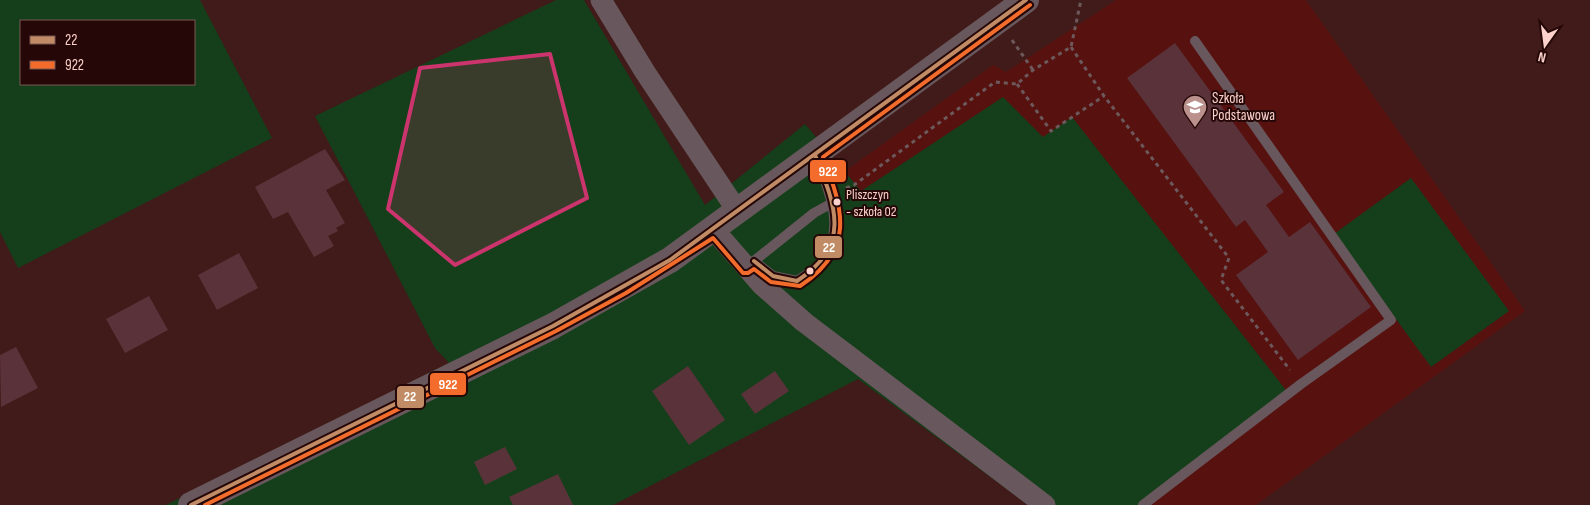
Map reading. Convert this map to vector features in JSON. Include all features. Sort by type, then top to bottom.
[{"type":"street","points":[[601,0],[645,72],[738,212]]},
{"type":"street","points":[[191,505],[574,315],[670,260],[714,230],[1026,0]]},
{"type":"street","points":[[714,230],[750,264],[804,322],[1045,505]]},
{"type":"lane","points":[[1143,505],[1301,384],[1391,320],[1195,41]]},
{"type":"lane","points":[[815,155],[831,194],[832,203],[832,243],[823,261],[797,281],[772,276],[750,264],[814,213],[832,203]]},
{"type":"path","points":[[998,21],[1033,70]]},
{"type":"path","points":[[1071,47],[1104,96],[1229,258],[1222,280],[1301,384]]},
{"type":"path","points":[[1017,84],[1051,131],[1104,96]]},
{"type":"highlighted area","points":[[550,54],[587,198],[455,265],[388,209],[420,68]]},
{"type":"shaded area","points":[[1116,0],[1306,0],[1525,311],[1256,505],[1062,505],[844,172],[993,65],[1006,72]]},
{"type":"green space","points":[[0,0],[200,0],[272,138],[18,268],[0,232]]},
{"type":"green space","points":[[556,0],[584,0],[705,205],[805,124],[861,191],[1003,97],[1043,137],[1072,117],[1289,394],[1144,505],[1028,505],[858,379],[613,505],[166,505],[449,363],[435,348],[315,116]]},
{"type":"green space","points":[[1411,178],[1509,311],[1431,367],[1334,234]]},
{"type":"building","points":[[1175,43],[1284,192],[1266,205],[1289,237],[1310,222],[1371,307],[1298,360],[1236,275],[1268,252],[1245,220],[1236,227],[1127,78]]},
{"type":"building","points":[[325,149],[345,180],[326,190],[345,223],[336,228],[338,231],[328,236],[334,246],[314,257],[288,212],[273,219],[255,187]]},
{"type":"building","points":[[239,253],[258,288],[217,310],[198,275]]},
{"type":"building","points":[[149,296],[168,330],[125,353],[106,319]]},
{"type":"building","points":[[16,347],[38,388],[1,407],[0,355]]},
{"type":"building","points":[[688,366],[725,420],[689,445],[652,391]]},
{"type":"building","points":[[775,371],[789,391],[755,414],[741,394]]},
{"type":"building","points":[[505,447],[517,469],[485,485],[474,462]]},
{"type":"building","points":[[558,474],[573,505],[513,505],[509,497]]},
{"type":"transit line","name":"22","points":[[191,505],[553,326],[670,260],[1026,0]]},
{"type":"transit line","name":"922","points":[[205,505],[556,331],[626,293],[713,238],[743,273],[748,273],[754,269],[771,282],[800,286],[818,272],[830,258],[837,244],[840,228],[836,195],[823,157],[1030,5]]},
{"type":"transit line","name":"22","points":[[754,261],[773,276],[797,281],[814,267],[826,253],[832,239],[834,224],[833,208],[815,155]]},
{"type":"place","name":"Szkoła Podstawowa","points":[[1195,128]]},
{"type":"place","name":"Pliszczyn - szkoła 02","points":[[837,202]]}]
